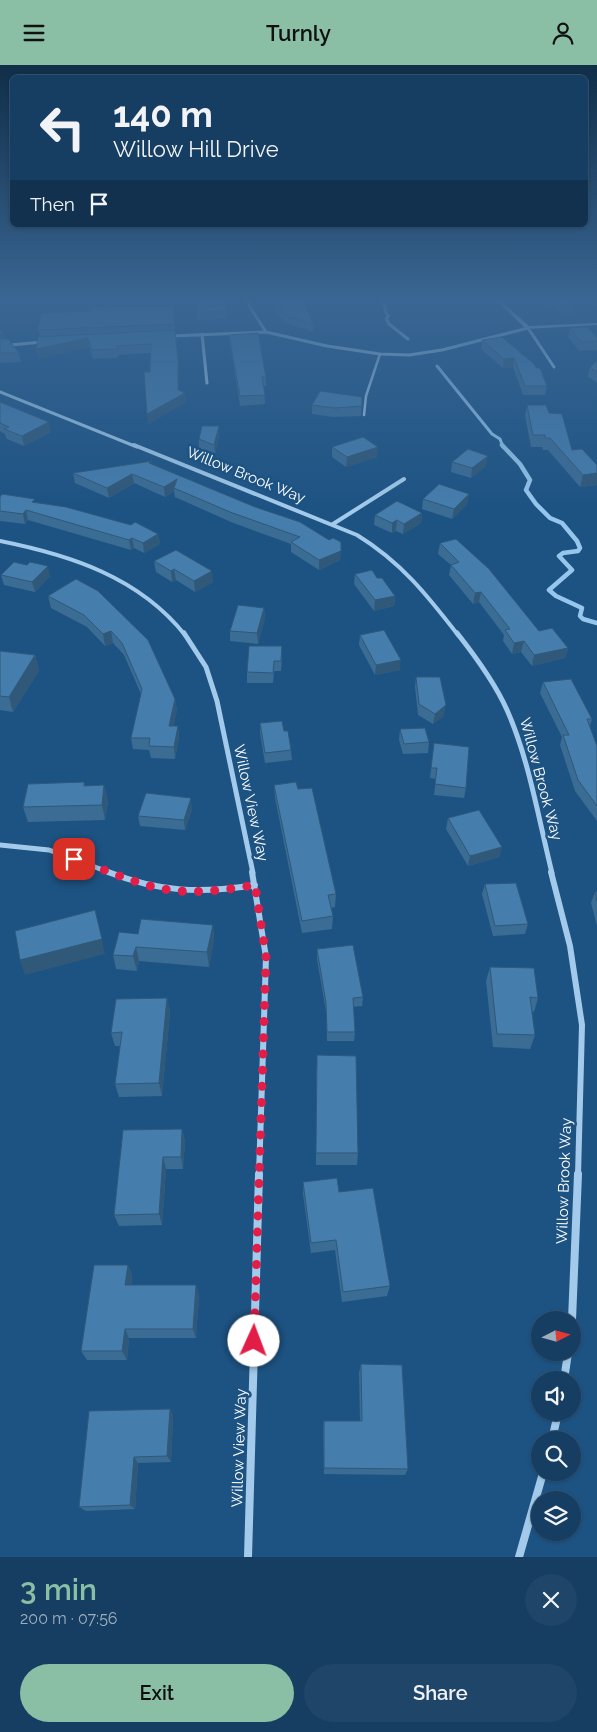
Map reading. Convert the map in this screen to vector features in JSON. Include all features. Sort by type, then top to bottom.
[{"type":"street","points":[[205,368],[207,383]]},
{"type":"street","name":"Willow Brook Way","points":[[0,392],[357,535],[378,548],[418,585],[490,679],[507,711],[520,746],[570,946],[582,1025],[572,1311]]},
{"type":"street","points":[[333,524],[404,479]]},
{"type":"street","name":"Willow View Way","points":[[0,541],[61,554],[114,576],[143,594],[169,615],[190,641],[208,672],[218,707],[263,928],[266,980],[248,1557]]},
{"type":"street","points":[[0,845],[27,846],[55,852],[148,886],[176,891],[203,892],[255,885]]},
{"type":"street","points":[[519,1557],[541,1481]]},
{"type":"lane","points":[[364,415],[366,396],[375,368]]},
{"type":"building","points":[[150,368],[178,368],[178,390],[185,393],[147,414],[144,372],[150,372]]},
{"type":"building","points":[[235,368],[264,368],[266,377],[262,377],[265,395],[240,396]]},
{"type":"building","points":[[518,368],[540,368],[547,386],[525,386]]},
{"type":"building","points":[[320,391],[362,397],[362,406],[334,408],[312,405]]},
{"type":"building","points":[[0,402],[49,422],[22,436],[4,429],[9,427],[0,423]]},
{"type":"building","points":[[527,405],[546,405],[549,413],[562,414],[572,450],[582,449],[597,465],[597,473],[583,475],[550,438],[545,438],[545,435],[533,435]]},
{"type":"building","points":[[202,426],[219,426],[214,445],[199,439]]},
{"type":"building","points":[[363,437],[378,447],[347,457],[332,447]]},
{"type":"building","points":[[468,449],[488,456],[472,468],[452,462]]},
{"type":"building","points":[[152,461],[149,463],[255,507],[300,522],[329,540],[333,538],[341,542],[341,551],[319,560],[291,542],[300,537],[230,512],[174,488],[177,479],[164,487],[132,474],[107,488],[73,473]]},
{"type":"building","points":[[439,484],[469,494],[454,509],[423,499]]},
{"type":"building","points":[[2,494],[35,499],[32,502],[66,507],[131,525],[135,522],[158,534],[143,543],[132,538],[129,540],[26,510],[23,514],[0,511],[0,497]]},
{"type":"building","points":[[397,501],[422,513],[404,524],[397,520],[392,523],[375,515]]},
{"type":"building","points":[[456,539],[489,569],[539,631],[552,628],[568,648],[534,655],[524,641],[514,643],[505,630],[510,629],[481,592],[475,593],[451,565],[459,562],[440,543]]},
{"type":"building","points":[[176,550],[212,571],[194,581],[174,569],[171,571],[154,561]]},
{"type":"building","points":[[14,562],[27,565],[30,562],[48,566],[32,582],[1,575]]},
{"type":"building","points":[[372,570],[377,578],[382,578],[395,596],[375,600],[355,574]]},
{"type":"building","points":[[76,579],[98,591],[148,640],[175,699],[169,726],[178,726],[174,747],[149,746],[150,738],[131,738],[142,689],[122,643],[111,631],[103,634],[84,615],[48,596]]},
{"type":"building","points":[[238,605],[264,608],[257,633],[230,631]]},
{"type":"building","points":[[384,630],[401,660],[376,665],[360,635]]},
{"type":"building","points":[[249,646],[282,646],[281,661],[274,661],[273,673],[247,672]]},
{"type":"building","points":[[0,651],[35,655],[9,697],[0,696]]},
{"type":"building","points":[[416,677],[440,677],[446,705],[435,714],[419,704]]},
{"type":"building","points":[[571,679],[592,719],[587,719],[597,746],[597,806],[578,780],[563,735],[569,735],[543,682]]},
{"type":"building","points":[[282,721],[284,731],[288,731],[291,750],[265,753],[260,723]]},
{"type":"building","points":[[425,728],[429,742],[404,744],[400,729]]},
{"type":"building","points":[[434,743],[469,747],[466,788],[435,784],[437,768],[431,768]]},
{"type":"building","points":[[84,782],[84,786],[104,785],[102,805],[23,807],[28,784]]},
{"type":"building","points":[[296,782],[298,789],[312,788],[336,894],[328,895],[333,916],[302,921],[274,785]]},
{"type":"building","points":[[146,793],[191,798],[184,820],[138,816]]},
{"type":"building","points":[[479,810],[502,847],[470,856],[448,818]]},
{"type":"building","points":[[516,883],[528,924],[495,926],[485,884]]},
{"type":"building","points":[[95,910],[102,939],[20,960],[15,931]]},
{"type":"building","points":[[141,919],[213,925],[207,952],[136,947],[133,956],[113,955],[119,932],[138,934]]},
{"type":"building","points":[[353,945],[363,997],[353,998],[355,1032],[327,1032],[326,1003],[317,949]]},
{"type":"building","points":[[490,967],[534,968],[538,998],[530,997],[535,1035],[497,1034]]},
{"type":"building","points":[[167,998],[159,1083],[115,1084],[122,1032],[111,1033],[116,999]]},
{"type":"building","points":[[317,1055],[356,1056],[358,1153],[316,1153]]},
{"type":"building","points":[[182,1129],[181,1157],[163,1157],[159,1214],[114,1215],[123,1130]]},
{"type":"building","points":[[337,1178],[339,1192],[373,1188],[390,1286],[343,1292],[336,1240],[311,1243],[303,1182]]},
{"type":"building","points":[[94,1265],[128,1265],[125,1285],[196,1285],[193,1329],[125,1329],[122,1351],[81,1351]]},
{"type":"building","points":[[361,1364],[402,1365],[408,1469],[324,1468],[324,1421],[362,1421]]},
{"type":"building","points":[[170,1409],[167,1456],[134,1457],[130,1505],[79,1507],[89,1411]]},
{"type":"waterway","points":[[438,368],[492,434],[500,439],[502,445]]},
{"type":"waterway","points":[[502,445],[520,464],[530,480],[526,490],[536,504],[550,518],[562,523],[577,541],[580,548],[578,551],[563,553],[559,556],[572,570],[549,590],[556,596],[582,608],[580,616],[583,619],[597,623]]},
{"type":"route","points":[[74,859],[148,886],[176,891],[230,890],[255,885],[263,928],[266,957],[266,988],[254,1341]]}]
